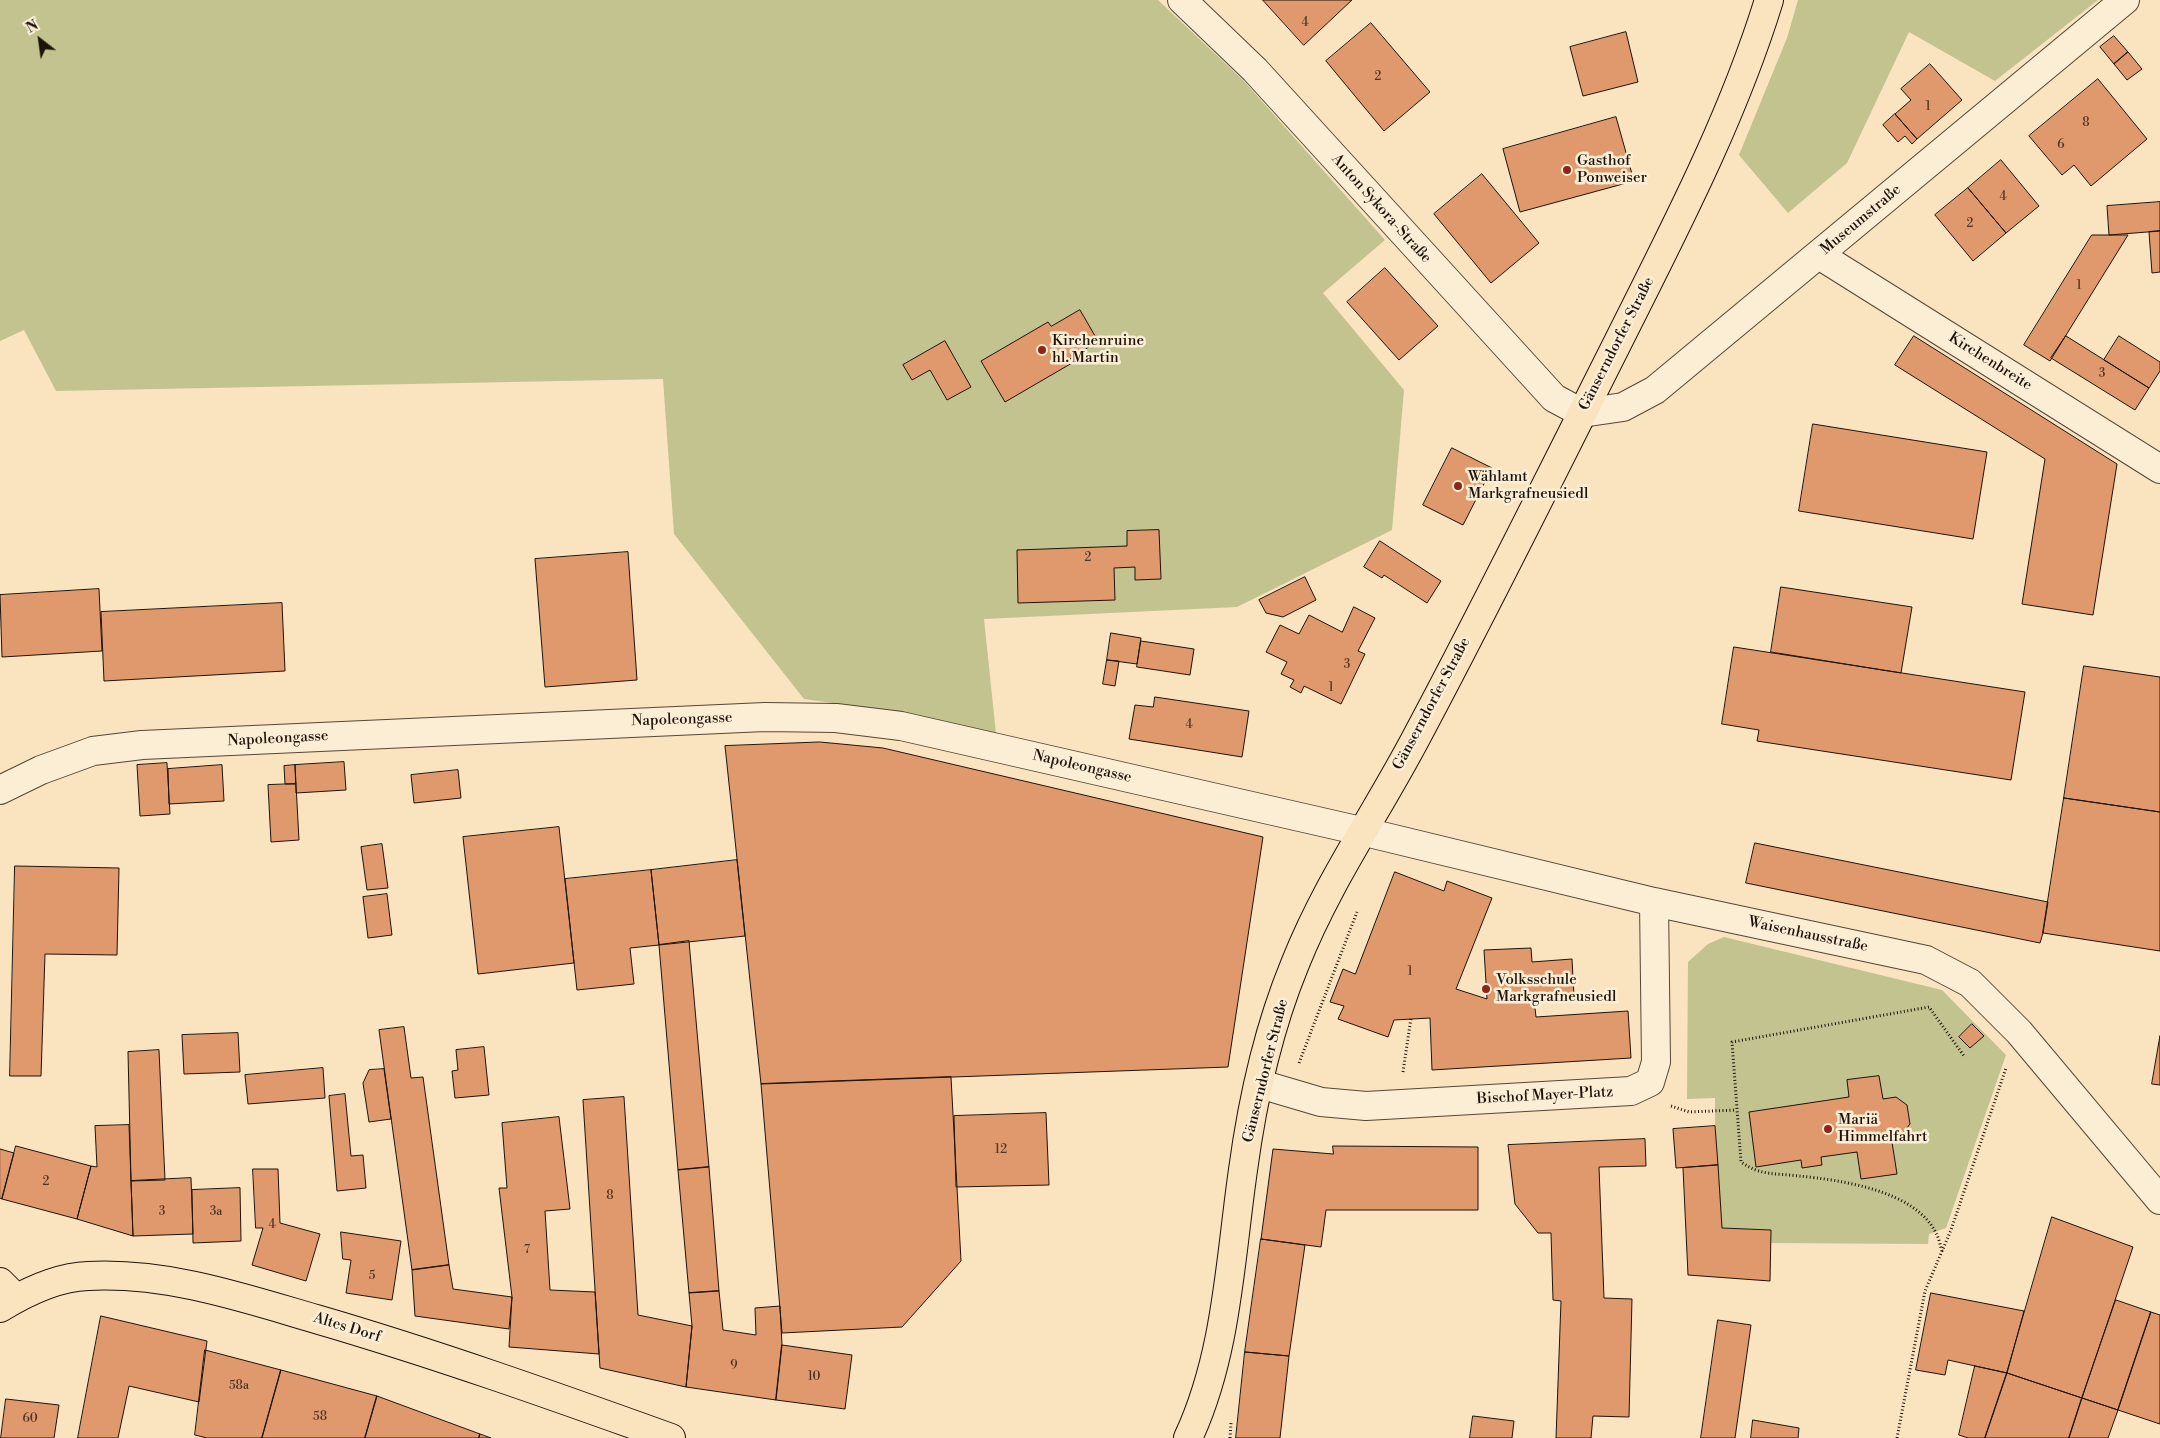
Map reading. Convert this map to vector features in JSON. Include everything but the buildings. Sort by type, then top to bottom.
[{"type":"main road","name":"Gänserndorfer Straße","points":[[1188,1438],[1198,1417],[1212,1372],[1220,1335],[1243,1165],[1279,1007],[1294,966],[1330,888],[1361,831],[1414,742],[1582,413],[1704,166],[1753,54],[1770,0]]},
{"type":"main road","name":"Altes Dorf","points":[[5,1296],[55,1282],[86,1276],[133,1276],[186,1283],[374,1336],[670,1438]]},
{"type":"street","name":"Anton Sykora-Straße","points":[[1182,0],[1256,70],[1554,398],[1582,413]]},
{"type":"street","name":"Museumstraße","points":[[1582,413],[1623,408],[1655,390],[1820,255],[2124,0]]},
{"type":"street","name":"Kirchenbreite","points":[[1820,255],[2160,469]]},
{"type":"street","name":"Napoleongasse","points":[[0,790],[41,770],[93,751],[142,745],[685,720],[765,717],[836,718],[901,726],[1361,831]]},
{"type":"street","name":"Waisenhausstraße","points":[[1361,831],[1654,902],[1926,960],[1970,983],[2019,1032],[2160,1200]]},
{"type":"street","name":"Bischof Mayer-Platz","points":[[1260,1084],[1321,1102],[1366,1106],[1631,1091],[1650,1082],[1656,1062],[1654,902]]},
{"type":"path","points":[[1288,1093],[1358,910]]},
{"type":"path","points":[[1942,1251],[1935,1232],[1924,1218],[1888,1194],[1834,1179],[1755,1172],[1741,1162],[1732,1042],[1929,1007],[1964,1056]]},
{"type":"path","points":[[1398,1104],[1411,1018]]},
{"type":"path","points":[[1897,1438],[1925,1291],[1942,1251],[2019,1032]]},
{"type":"path","points":[[1631,1091],[1688,1112],[1736,1110]]},
{"type":"path","points":[[1230,1438],[1232,1418]]},
{"type":"green space","points":[[0,0],[1158,0],[1244,81],[1385,240],[1323,293],[1404,390],[1392,530],[1237,607],[984,619],[996,734],[904,713],[804,699],[674,534],[663,379],[56,391],[24,330],[0,341]]},
{"type":"green space","points":[[1798,0],[2098,0],[1995,81],[1909,32],[1847,163],[1788,213],[1739,155],[1787,38]]},
{"type":"green space","points":[[1724,937],[1942,990],[2006,1055],[1946,1228],[1929,1234],[1928,1244],[1771,1243],[1771,1230],[1722,1228],[1715,1126],[1715,1098],[1687,1099],[1688,962],[1708,944]]},
{"type":"place","name":"Gasthof Ponweiser","points":[[1567,170]]},
{"type":"place","name":"Kirchenruine hl. Martin","points":[[1042,350]]},
{"type":"place","name":"Wählamt Markgrafneusiedl","points":[[1458,486]]},
{"type":"place","name":"Volksschule Markgrafneusiedl","points":[[1486,989]]},
{"type":"place","name":"Mariä Himmelfahrt","points":[[1828,1129]]}]
